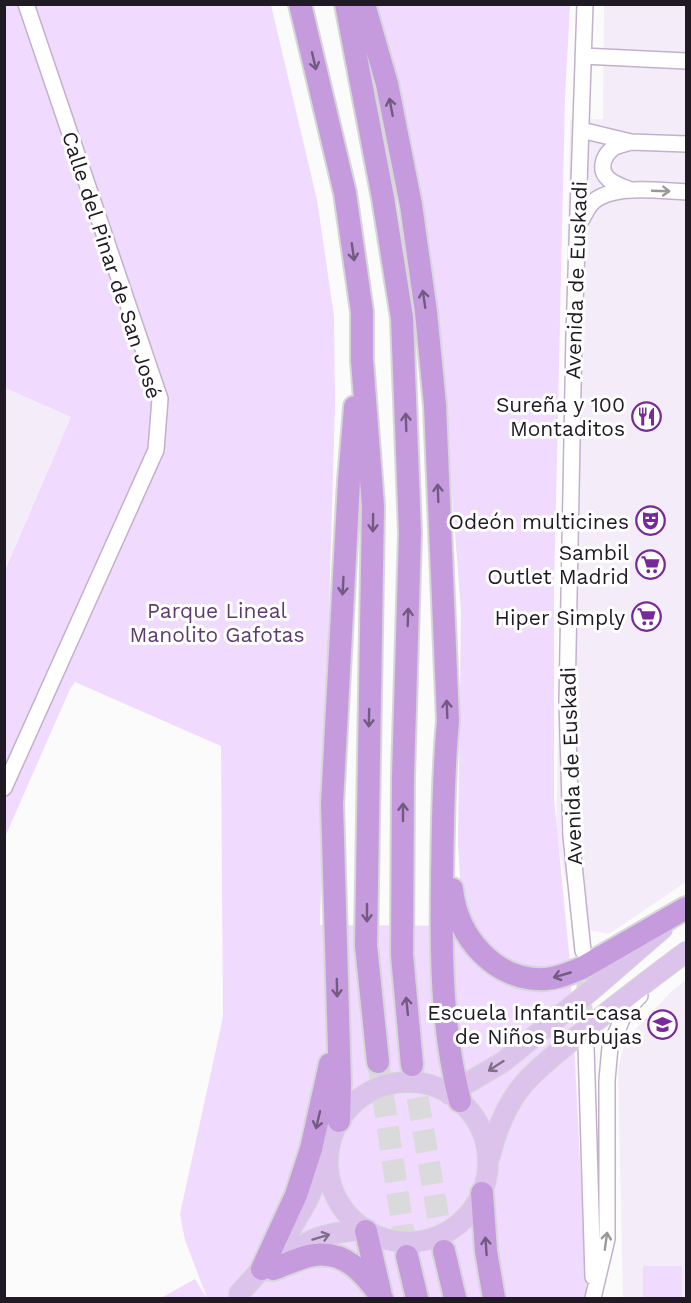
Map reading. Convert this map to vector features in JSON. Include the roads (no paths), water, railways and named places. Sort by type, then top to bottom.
[{"type":"highway","points":[[300,4],[345,193],[362,312],[362,360],[374,506],[366,945],[378,1062]]},
{"type":"highway","points":[[346,4],[383,198],[402,318],[410,533],[403,777],[402,955],[412,1065]]},
{"type":"highway","points":[[364,4],[391,106],[411,205],[426,312],[435,405],[447,710],[443,767],[441,953],[446,1034],[455,1095]]},
{"type":"highway","points":[[339,1121],[332,804],[353,421],[362,360]]},
{"type":"highway","points":[[443,767],[450,874],[458,918],[477,949],[489,961],[508,972],[527,978],[546,979],[564,976],[687,908]]},
{"type":"highway","points":[[267,1269],[311,1149],[338,1021]]},
{"type":"highway","points":[[482,1193],[486,1251],[494,1299]]},
{"type":"highway","points":[[365,1230],[382,1299]]},
{"type":"highway","points":[[444,1251],[455,1299]]},
{"type":"highway","points":[[267,1269],[310,1256],[339,1257],[358,1268],[382,1299]]},
{"type":"highway","points":[[407,1256],[417,1299]]},
{"type":"main road","points":[[455,1095],[502,1062],[594,988],[687,908]]},
{"type":"main road","points":[[328,1154],[329,1177],[337,1199],[351,1218],[365,1230],[375,1236],[413,1242],[431,1239],[447,1232],[461,1222],[482,1193],[496,1133],[508,1108],[523,1086],[612,1007],[681,956]]},
{"type":"main road","points":[[267,1269],[293,1227],[328,1154],[339,1121],[359,1099],[385,1085],[415,1083],[455,1095],[479,1126],[487,1151],[488,1165]]},
{"type":"main road","points":[[236,1296],[267,1269],[310,1240],[326,1234],[365,1230]]},
{"type":"street","name":"Calle del Pinar de San José","points":[[4,788],[156,450],[160,399],[26,4]]},
{"type":"street","name":"Avenida de Euskadi","points":[[583,951],[571,836],[567,702],[577,227],[585,4]]},
{"type":"street","points":[[583,56],[687,61]]},
{"type":"street","points":[[581,130],[631,142],[687,144]]},
{"type":"street","points":[[631,142],[613,147],[607,154],[603,167],[605,176],[612,183],[632,190]]},
{"type":"street","points":[[577,227],[592,203],[607,194],[632,190],[687,192]]},
{"type":"street","points":[[593,1298],[608,1239],[607,1080],[610,1047],[626,1010],[681,956]]},
{"type":"street","points":[[586,1046],[593,1298]]},
{"type":"tunnel","points":[[583,959],[586,1037]]},
{"type":"tunnel","points":[[378,1062],[407,1256]]},
{"type":"tunnel","points":[[412,1065],[444,1251]]},
{"type":"place","name":"Sureña y 100 Montaditos","points":[[646,416]]},
{"type":"place","name":"Odeón multicines","points":[[650,521]]},
{"type":"place","name":"Sambil Outlet Madrid","points":[[650,564]]},
{"type":"place","name":"Hiper Simply","points":[[646,617]]},
{"type":"place","name":"Escuela Infantil-casa de Niños Burbujas","points":[[663,1024]]},
{"type":"park label","name":"Parque Lineal Manolito Gafotas","points":[[217,622]]}]
